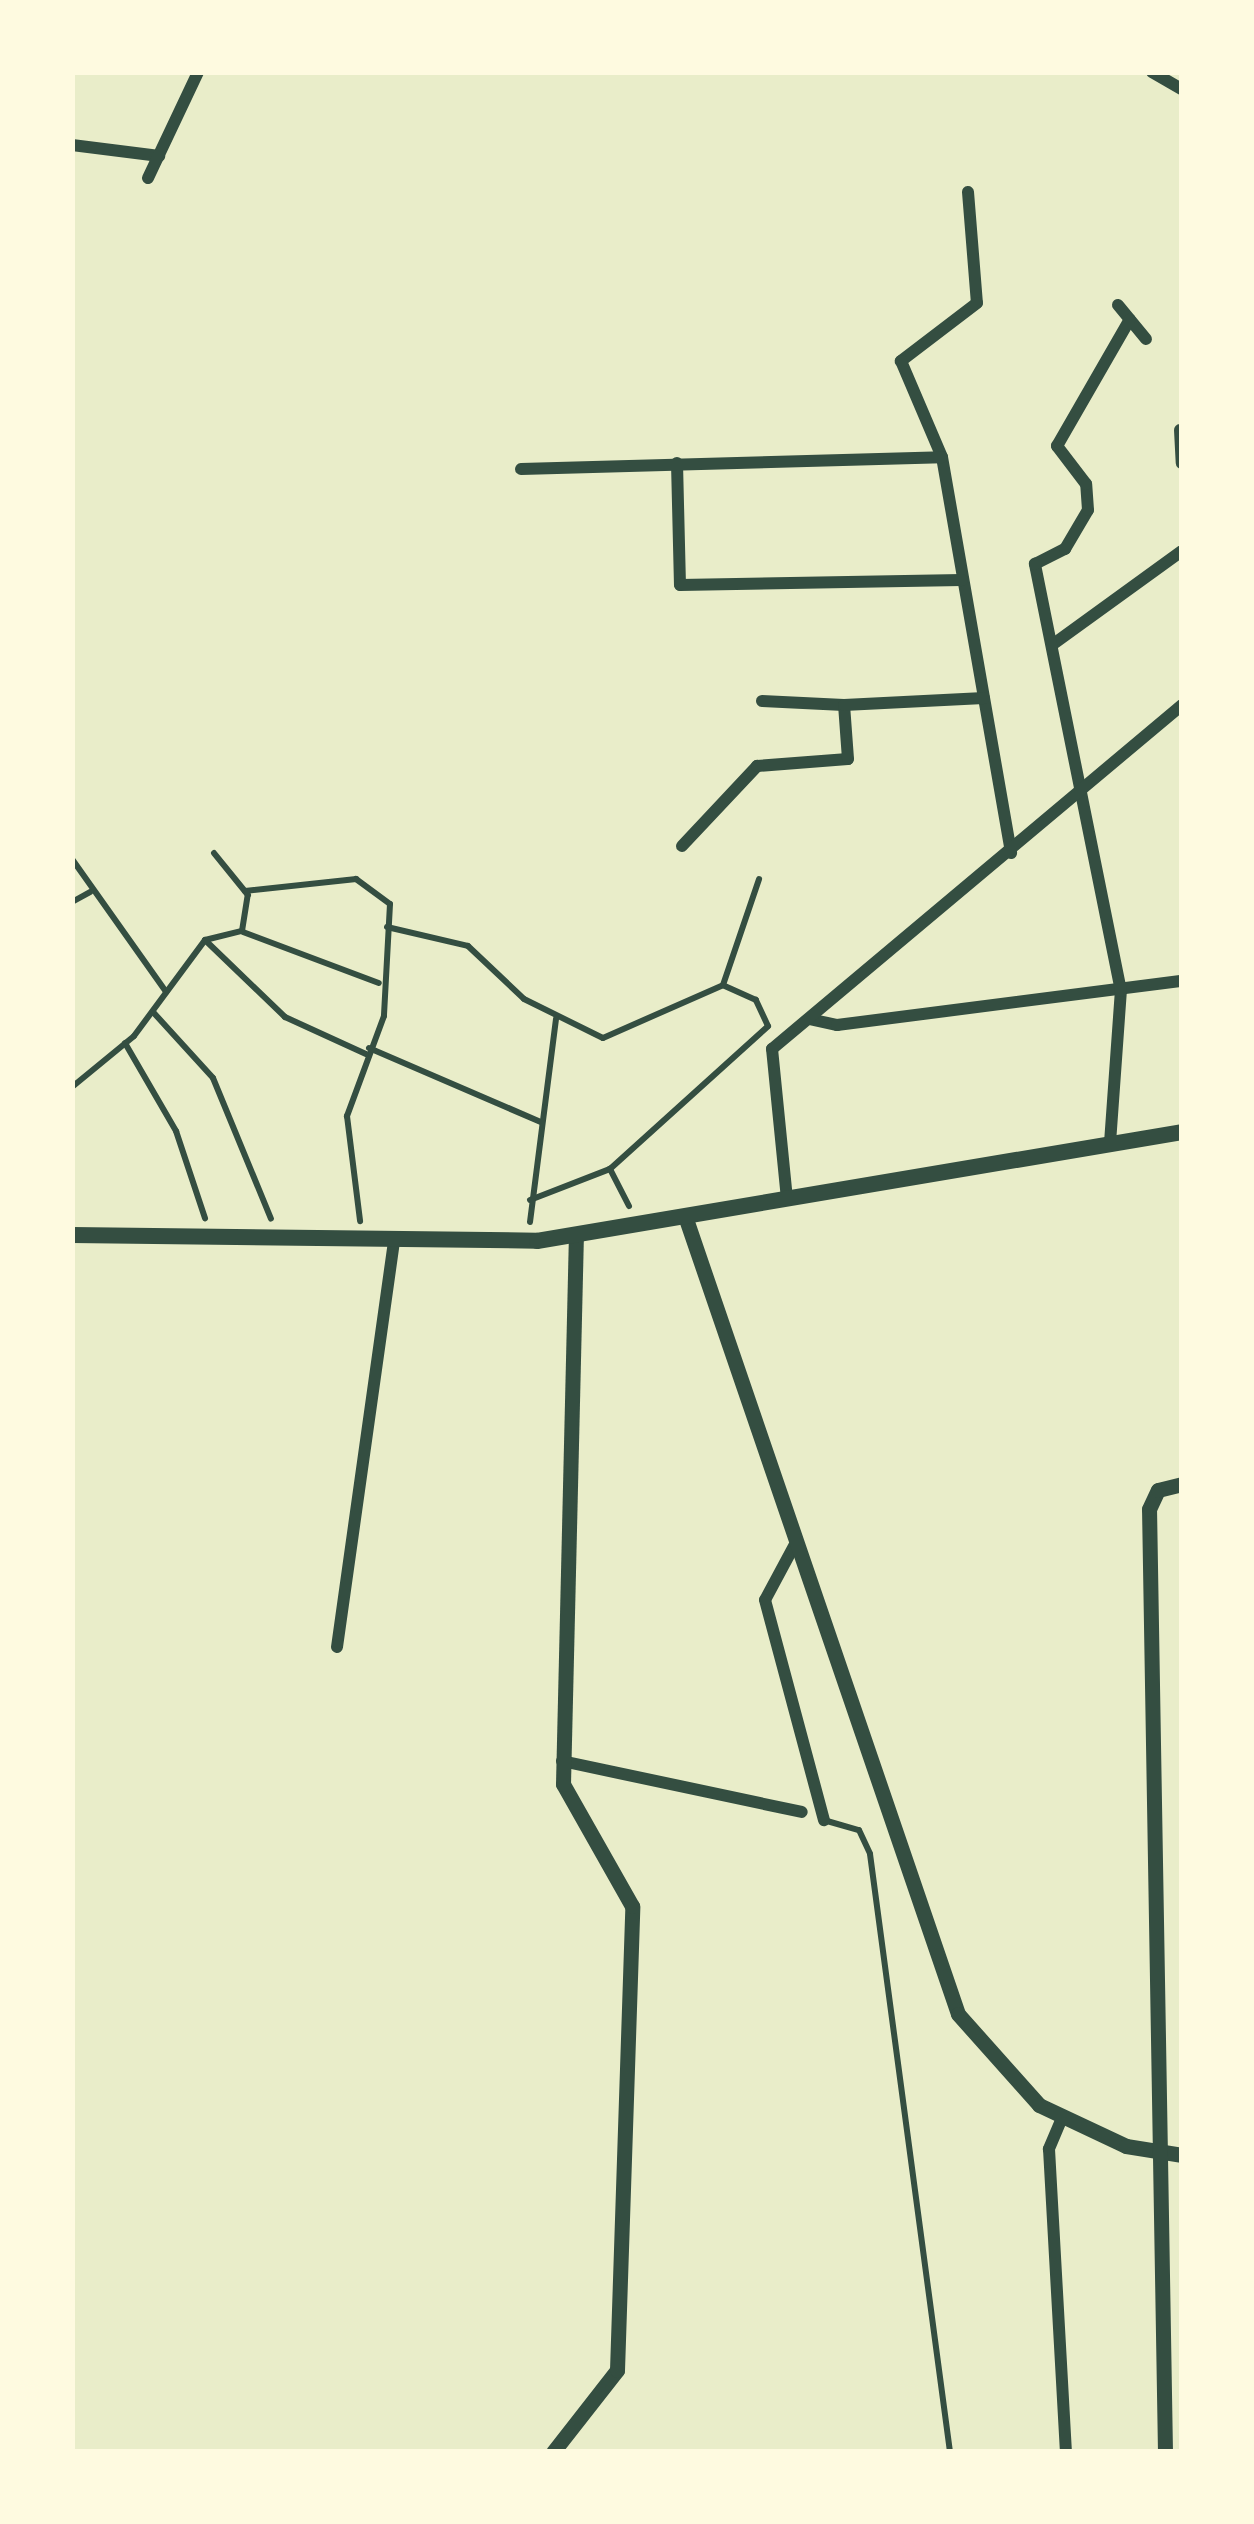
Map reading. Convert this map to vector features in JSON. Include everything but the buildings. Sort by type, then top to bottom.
[{"type":"main road","points":[[72,1235],[394,1240],[576,1234],[1182,1132]]},
{"type":"street","points":[[148,178],[198,72]]},
{"type":"street","points":[[1152,72],[1182,88]]},
{"type":"street","points":[[72,145],[158,155]]},
{"type":"street","points":[[968,192],[976,303],[901,361],[942,457],[1011,853]]},
{"type":"street","points":[[1118,305],[1146,339]]},
{"type":"street","points":[[1110,1143],[1120,991],[1035,564],[1065,549],[1090,501],[1057,446],[1130,320]]},
{"type":"street","points":[[1180,430],[1182,463]]},
{"type":"street","points":[[521,470],[942,457]]},
{"type":"street","points":[[676,464],[680,585],[962,580]]},
{"type":"street","points":[[1052,645],[1182,551]]},
{"type":"street","points":[[762,701],[844,705],[984,698]]},
{"type":"street","points":[[682,846],[757,766],[848,759],[844,705]]},
{"type":"street","points":[[787,1198],[772,1049],[1182,705]]},
{"type":"street","points":[[809,1019],[836,1025],[1182,981]]},
{"type":"street","points":[[685,1216],[794,1546],[958,2014],[1014,2083],[1062,2118],[1160,2154],[1182,2155]]},
{"type":"street","points":[[553,2452],[617,2371],[632,1906],[563,1784],[576,1234]]},
{"type":"street","points":[[337,1647],[394,1240]]},
{"type":"street","points":[[1165,2452],[1149,1509],[1158,1490],[1182,1484]]},
{"type":"street","points":[[794,1546],[765,1600],[824,1820]]},
{"type":"street","points":[[562,1761],[802,1812]]},
{"type":"street","points":[[1062,2118],[1049,2149],[1066,2452]]},
{"type":"street","points":[[1163,2335],[1182,2331]]},
{"type":"lane","points":[[214,853],[245,891],[242,931]]},
{"type":"lane","points":[[72,859],[166,992]]},
{"type":"lane","points":[[387,927],[468,946],[556,1019],[614,1039],[723,985],[759,878]]},
{"type":"lane","points":[[245,891],[356,879],[383,890],[387,927],[380,983],[384,1016],[346,1116],[360,1221]]},
{"type":"lane","points":[[72,902],[91,891]]},
{"type":"lane","points":[[72,1087],[125,1043],[205,940],[242,931],[380,983]]},
{"type":"lane","points":[[205,940],[285,1017],[541,1122]]},
{"type":"lane","points":[[530,1201],[610,1169],[768,1026],[756,1000],[723,985]]},
{"type":"lane","points":[[152,1011],[213,1078],[271,1219]]},
{"type":"lane","points":[[530,1222],[556,1019]]},
{"type":"lane","points":[[125,1043],[176,1131],[205,1218]]},
{"type":"lane","points":[[610,1169],[628,1206]]},
{"type":"lane","points":[[824,1820],[859,1830],[870,1854],[950,2452]]}]
